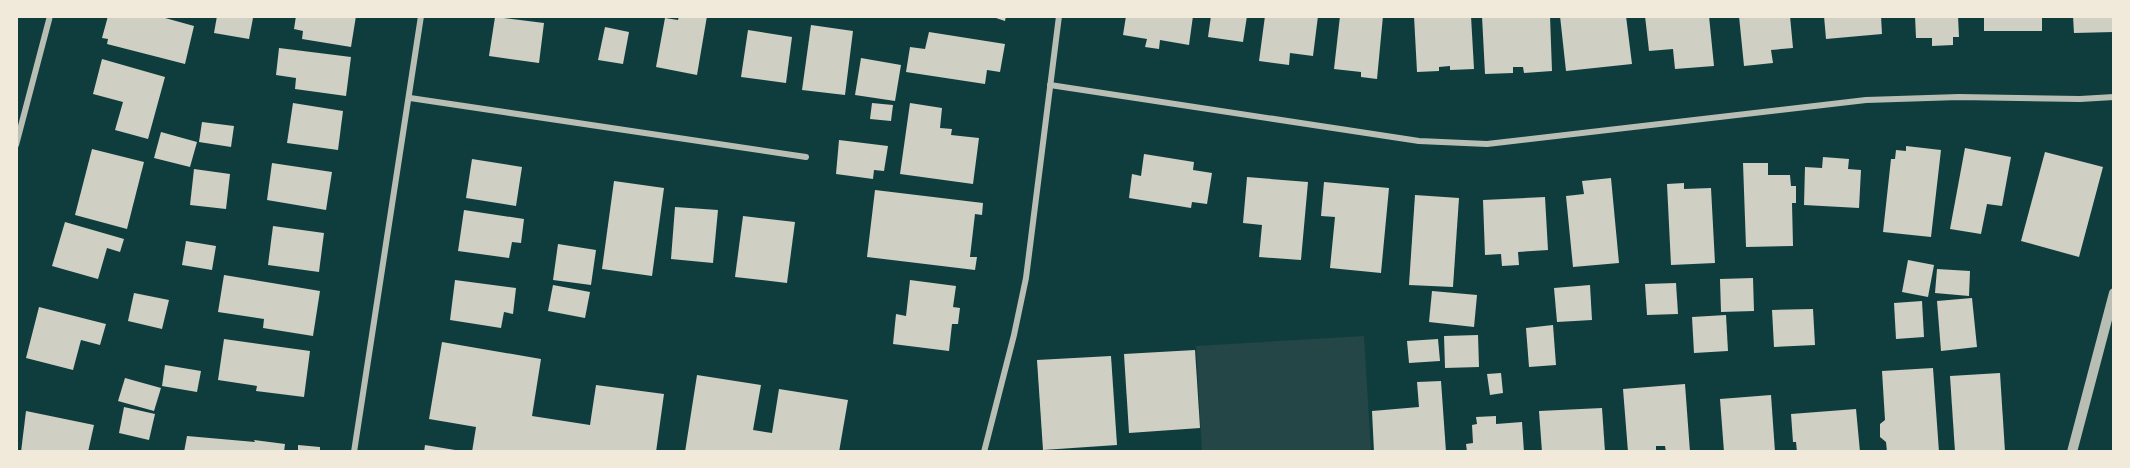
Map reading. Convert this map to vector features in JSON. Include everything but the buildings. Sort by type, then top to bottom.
[{"type":"street","points":[[16,145],[50,16]]},
{"type":"street","points":[[354,452],[422,16]]},
{"type":"street","points":[[984,452],[1026,278],[1059,16]]},
{"type":"street","points":[[1050,85],[1419,141],[1487,144],[1866,100],[1959,97],[2080,99],[2114,97]]},
{"type":"street","points":[[410,98],[806,157]]},
{"type":"street","points":[[2072,452],[2114,293]]},
{"type":"shaded area","points":[[1364,336],[1371,451],[1202,451],[1196,346]]}]
